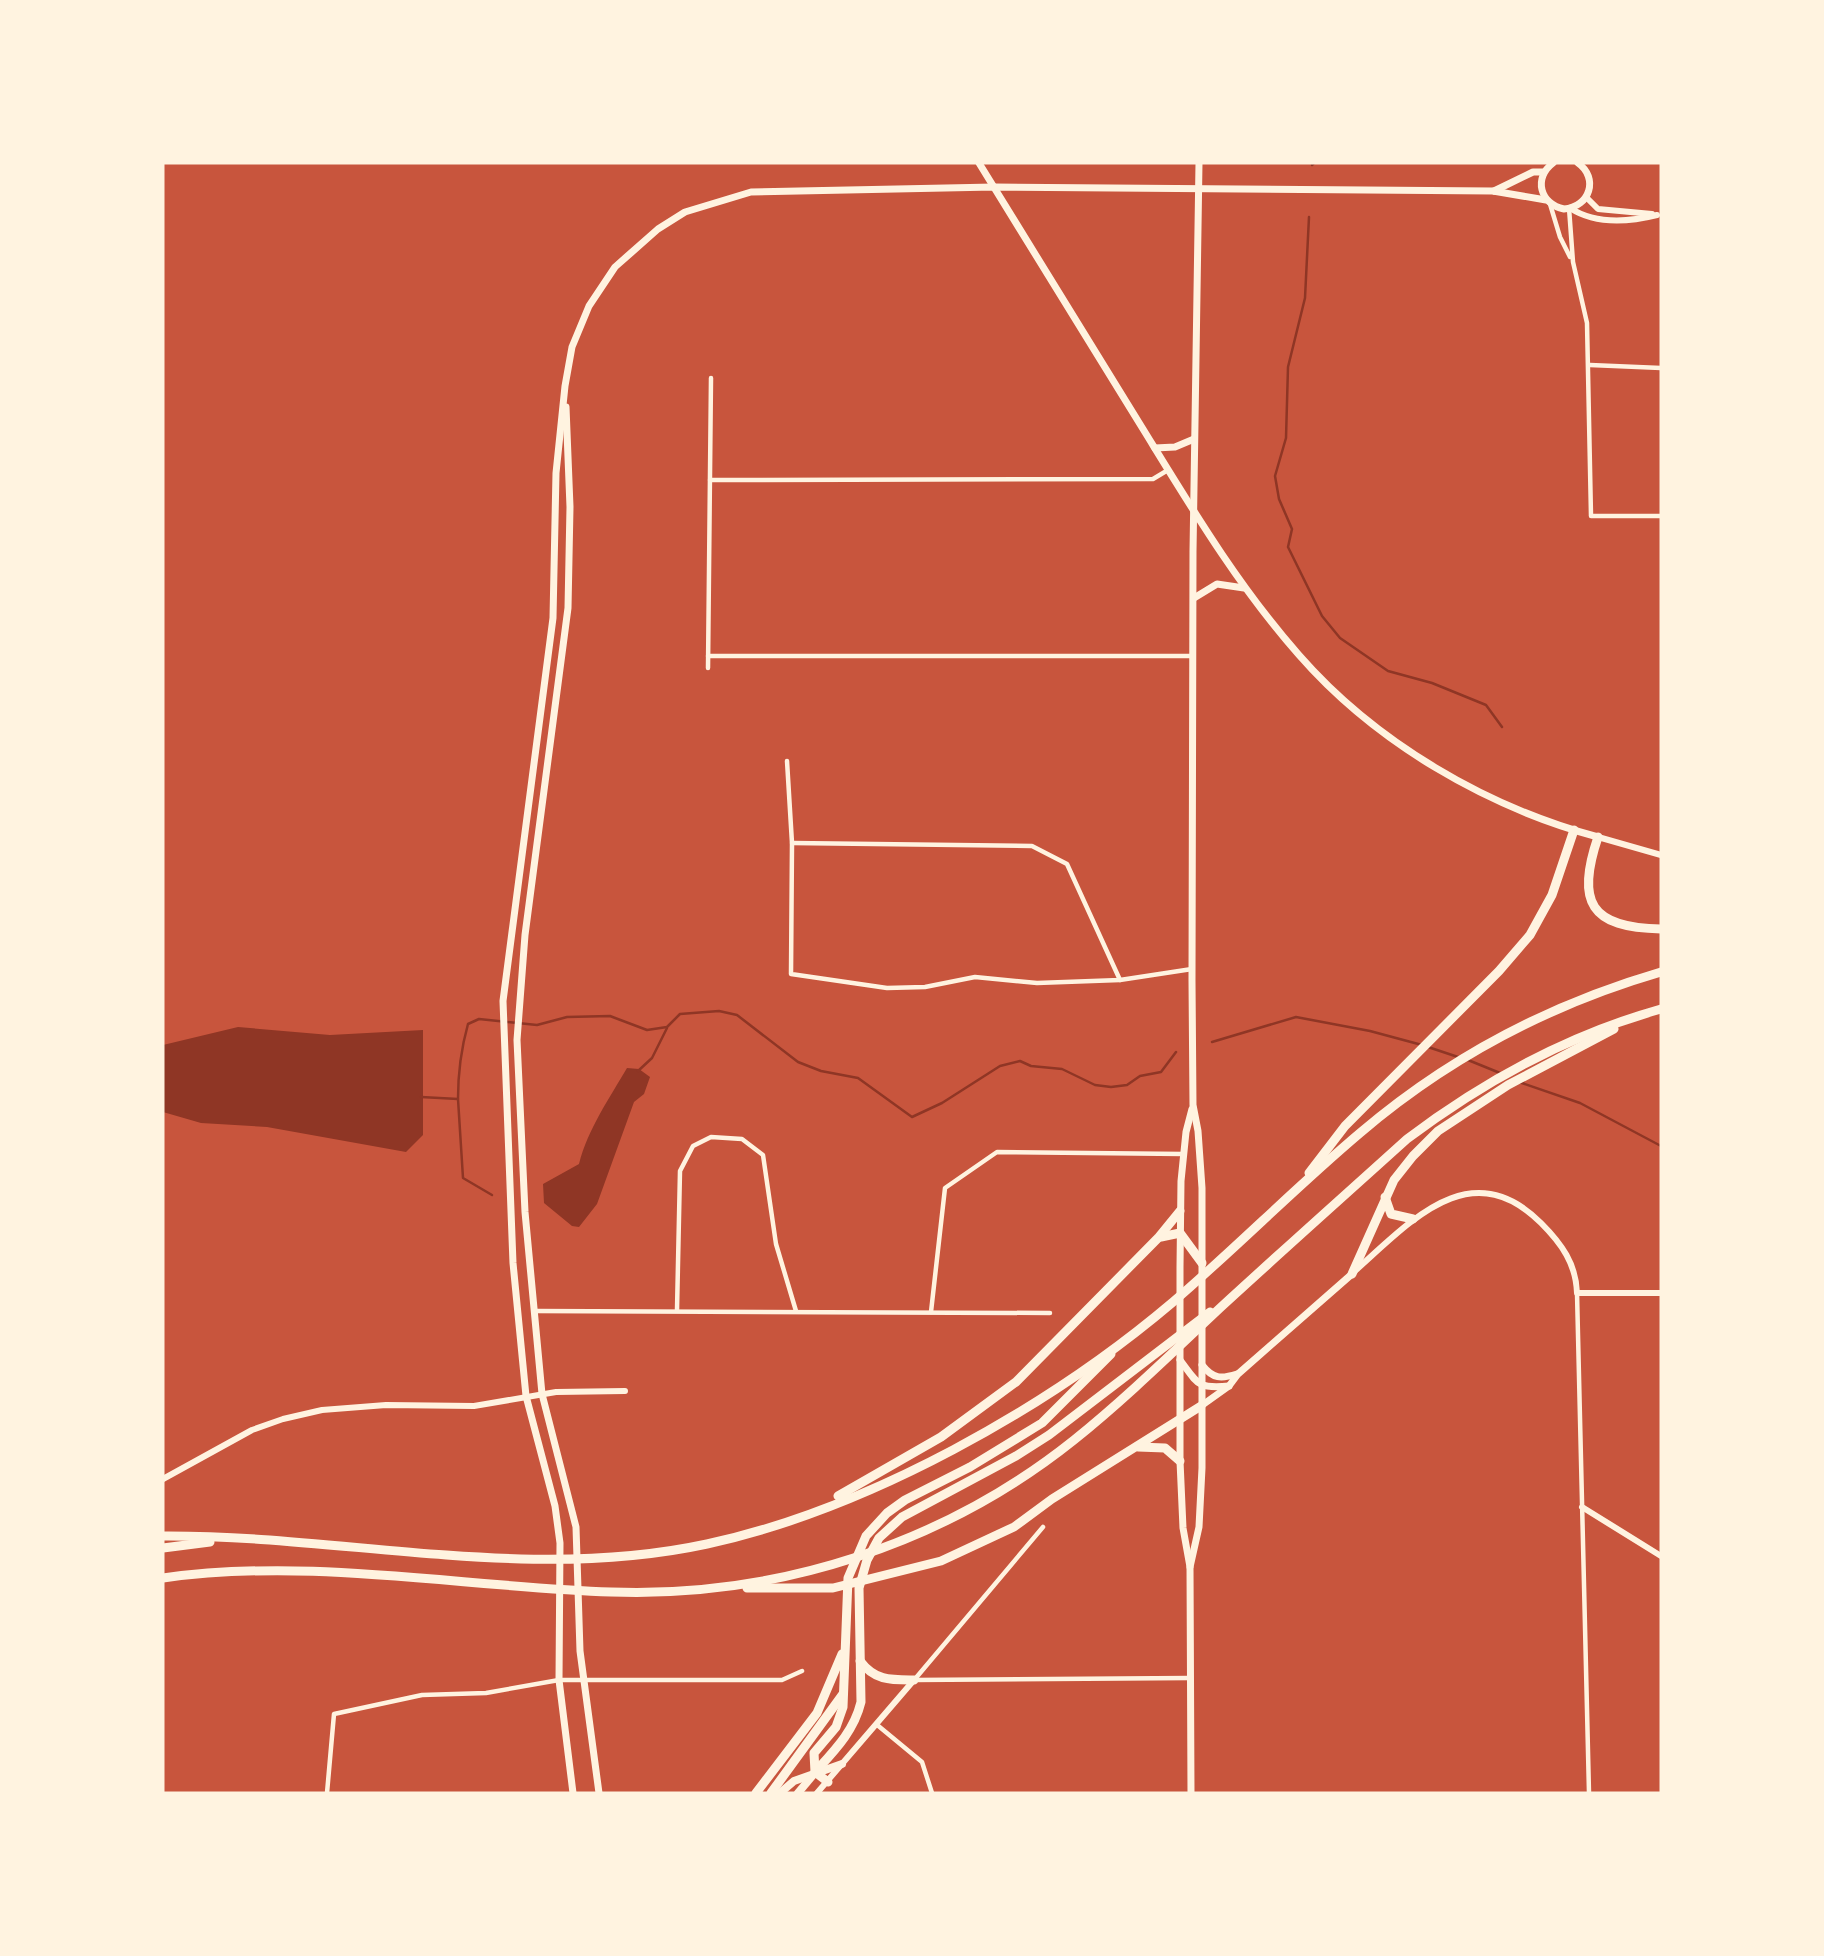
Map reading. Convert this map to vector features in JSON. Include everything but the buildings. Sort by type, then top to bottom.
[{"type":"highway","points":[[1290,1196],[1345,1126],[1530,935],[1552,895],[1574,830]]},
{"type":"highway","points":[[1598,837],[1586,880],[1591,902],[1607,919],[1621,926],[1661,929]]},
{"type":"highway","points":[[163,1536],[523,1559],[614,1558],[710,1543],[807,1514],[916,1467],[990,1429],[1124,1340],[1170,1304],[1362,1132],[1425,1083],[1503,1035],[1583,999],[1661,972]]},
{"type":"highway","points":[[725,1587],[843,1562],[891,1545],[988,1499],[1073,1441],[1407,1139],[1462,1099],[1543,1053],[1661,1009]]},
{"type":"highway","points":[[1352,1274],[1375,1226],[1385,1195],[1413,1156],[1468,1110],[1640,1015]]},
{"type":"highway","points":[[1385,1195],[1391,1214],[1413,1219]]},
{"type":"highway","points":[[807,1514],[941,1437],[989,1405],[1042,1357],[1158,1238],[1180,1211]]},
{"type":"highway","points":[[1158,1238],[1180,1233],[1199,1250],[1202,1263]]},
{"type":"highway","points":[[798,1793],[853,1728],[858,1716],[861,1702],[861,1574],[879,1538],[892,1525],[1049,1435],[1244,1286]]},
{"type":"highway","points":[[828,1782],[815,1772],[814,1753],[835,1727],[843,1707],[851,1568],[861,1544],[875,1524],[905,1500],[970,1468],[1042,1423],[1060,1408],[1124,1340]]},
{"type":"highway","points":[[163,1578],[275,1571],[611,1592],[725,1587],[834,1588],[941,1561],[1001,1534],[1201,1406]]},
{"type":"highway","points":[[1136,1447],[1165,1448],[1180,1461]]},
{"type":"highway","points":[[163,1548],[233,1539]]},
{"type":"highway","points":[[756,1793],[817,1713],[839,1665],[847,1639]]},
{"type":"highway","points":[[860,1661],[870,1674],[878,1678],[914,1680]]},
{"type":"highway","points":[[771,1793],[844,1692]]},
{"type":"highway","points":[[780,1793],[794,1781],[842,1765]]},
{"type":"main road","points":[[979,163],[1194,513],[1245,588],[1317,674],[1395,739],[1465,784],[1574,830],[1598,837]]},
{"type":"main road","points":[[1199,163],[1194,439],[1192,969],[1193,1105],[1198,1132],[1199,1250]]},
{"type":"main road","points":[[1493,191],[1553,163]]},
{"type":"main road","points":[[1578,163],[1588,175]]},
{"type":"main road","points":[[573,1793],[559,1680],[560,1543],[555,1506],[526,1396],[513,1263],[503,1001],[553,618],[556,473],[565,386],[579,328],[601,286],[634,248],[685,212],[751,192],[994,187],[1493,191],[1548,201],[1569,208],[1586,197],[1590,186],[1588,163]]},
{"type":"main road","points":[[1545,168],[1541,188],[1548,201]]},
{"type":"main road","points":[[565,386],[570,547],[568,608],[525,935],[517,1040],[529,1261],[542,1394],[576,1527],[583,1679],[599,1793]]},
{"type":"main road","points":[[1155,448],[1175,447],[1194,439]]},
{"type":"main road","points":[[1194,598],[1217,584],[1245,588]]},
{"type":"main road","points":[[545,686],[559,687]]},
{"type":"main road","points":[[523,842],[537,845]]},
{"type":"main road","points":[[510,934],[525,935]]},
{"type":"main road","points":[[1191,1793],[1190,1567],[1183,1528],[1180,1461],[1180,1211],[1183,1154],[1193,1105]]},
{"type":"main road","points":[[513,1263],[529,1261]]},
{"type":"main road","points":[[1190,1567],[1199,1527],[1202,1263]]},
{"type":"main road","points":[[1201,1406],[1229,1386],[1238,1374],[1352,1274]]},
{"type":"main road","points":[[1181,1364],[1201,1385],[1229,1386]]},
{"type":"main road","points":[[1202,1364],[1209,1374],[1218,1378],[1238,1374]]},
{"type":"street","points":[[1586,197],[1598,209],[1659,215]]},
{"type":"street","points":[[1548,201],[1560,237],[1573,262]]},
{"type":"street","points":[[1569,208],[1580,214],[1606,220],[1638,220],[1659,215]]},
{"type":"street","points":[[1569,208],[1573,262],[1587,323],[1590,365],[1591,516],[1661,516]]},
{"type":"street","points":[[1590,365],[1661,368]]},
{"type":"street","points":[[708,668],[711,378]]},
{"type":"street","points":[[710,480],[1153,479],[1168,470]]},
{"type":"street","points":[[708,656],[1194,656]]},
{"type":"street","points":[[787,761],[792,843],[791,974],[887,988],[925,987],[975,977],[1037,983],[1120,979],[1192,969]]},
{"type":"street","points":[[1598,837],[1661,855]]},
{"type":"street","points":[[792,843],[1032,846],[1067,864],[1120,979]]},
{"type":"street","points":[[677,1310],[680,1171],[692,1146],[711,1137],[742,1139],[762,1155],[776,1244],[797,1311]]},
{"type":"street","points":[[931,1312],[944,1188],[997,1152],[1183,1154]]},
{"type":"street","points":[[1352,1274],[1413,1219],[1432,1206],[1463,1195],[1492,1194],[1510,1199],[1527,1210],[1561,1245],[1575,1272],[1589,1793]]},
{"type":"street","points":[[1577,1293],[1661,1293]]},
{"type":"street","points":[[534,1311],[1050,1313]]},
{"type":"street","points":[[163,1479],[252,1430],[322,1410],[386,1405],[474,1406],[542,1394],[625,1391]]},
{"type":"street","points":[[1582,1507],[1661,1556]]},
{"type":"street","points":[[817,1793],[1043,1527]]},
{"type":"street","points":[[327,1793],[334,1714],[422,1695],[486,1693],[559,1680],[782,1680],[802,1671]]},
{"type":"street","points":[[914,1680],[1190,1678]]},
{"type":"street","points":[[876,1724],[922,1762],[932,1793]]},
{"type":"shaded area","points":[[238,1027],[330,1035],[423,1030],[423,1135],[406,1152],[267,1127],[201,1123],[163,1112],[163,1045]]},
{"type":"shaded area","points":[[627,1068],[639,1069],[650,1077],[644,1094],[634,1102],[597,1204],[579,1227],[572,1226],[544,1203],[543,1184],[579,1164],[593,1126]]},
{"type":"waterway","points":[[1309,217],[1305,298],[1288,367],[1286,438],[1275,476],[1279,499],[1292,529],[1288,547],[1322,616],[1340,638],[1388,671],[1432,683],[1486,705],[1502,727]]},
{"type":"waterway","points":[[421,1097],[458,1099],[463,1043],[468,1024],[479,1019],[537,1025],[567,1017],[610,1016],[647,1030],[667,1027],[680,1014],[719,1011],[737,1015],[798,1062],[821,1071],[858,1078],[912,1117],[942,1103],[1000,1066],[1020,1061],[1031,1066],[1062,1069],[1095,1085],[1111,1087],[1127,1085],[1140,1076],[1161,1072],[1176,1052]]},
{"type":"waterway","points":[[1212,1042],[1296,1017],[1370,1031],[1422,1045]]},
{"type":"waterway","points":[[638,1071],[652,1058],[667,1028]]},
{"type":"waterway","points":[[1428,1047],[1461,1058]]},
{"type":"waterway","points":[[1468,1060],[1500,1073]]},
{"type":"waterway","points":[[1519,1082],[1580,1103],[1661,1146]]},
{"type":"waterway","points":[[458,1099],[463,1178],[492,1195]]}]
